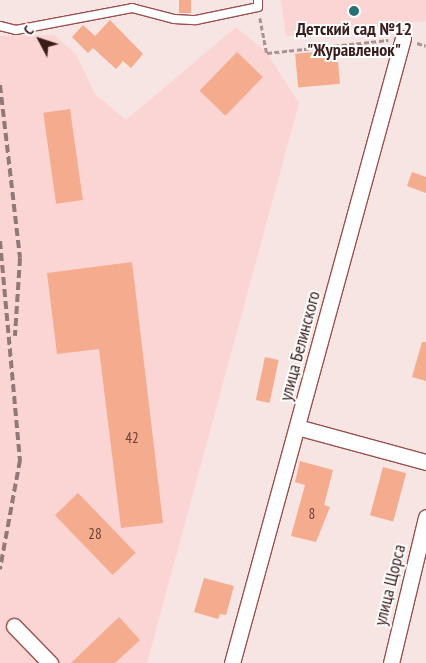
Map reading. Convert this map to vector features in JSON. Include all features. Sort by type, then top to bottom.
[{"type":"street","name":"улица Белинского","points":[[232,663],[403,38]]},
{"type":"street","points":[[297,427],[426,462]]},
{"type":"street","name":"улица Щорса","points":[[390,663],[426,517]]},
{"type":"street","points":[[14,626],[50,663]]},
{"type":"lane","points":[[0,26],[16,30],[132,8],[174,19],[196,20],[258,4]]},
{"type":"path","points":[[258,4],[267,54],[403,38],[426,46]]},
{"type":"shaded area","name":"Детский сад №12 \"Журавленок\"","points":[[281,0],[426,0],[426,21],[286,36]]},
{"type":"shaded area","points":[[236,27],[267,53],[299,103],[147,663],[0,663],[0,36],[54,35],[76,54],[95,94],[126,120]]},
{"type":"building","points":[[179,0],[191,0],[191,13],[179,13]]},
{"type":"building","points":[[110,20],[143,54],[131,68],[123,61],[116,69],[93,48],[88,53],[72,37],[83,25],[95,36]]},
{"type":"building","points":[[337,50],[340,84],[298,88],[295,54]]},
{"type":"building","points":[[237,52],[263,77],[225,116],[199,91]]},
{"type":"building","points":[[70,109],[83,200],[56,204],[43,113]]},
{"type":"building","points":[[412,172],[426,177],[426,193],[407,186]]},
{"type":"building","points":[[132,262],[163,523],[121,528],[99,349],[57,354],[47,273]]},
{"type":"building","points":[[422,342],[426,342],[426,381],[412,377]]},
{"type":"building","points":[[265,357],[279,360],[270,403],[256,400]]},
{"type":"building","points":[[300,461],[333,470],[324,505],[330,507],[316,542],[291,536],[305,485],[295,482]]},
{"type":"building","points":[[383,467],[406,473],[393,522],[370,515]]},
{"type":"building","points":[[78,493],[136,553],[113,575],[55,515]]},
{"type":"building","points":[[204,578],[234,586],[226,615],[220,614],[218,619],[194,612]]},
{"type":"building","points":[[119,617],[140,640],[115,663],[71,663]]},
{"type":"railway","points":[[0,85],[20,258],[15,336]]},
{"type":"railway","points":[[0,241],[20,460],[0,569]]},
{"type":"place","name":"Детский сад №12 \"Журавленок\"","points":[[354,11]]}]
